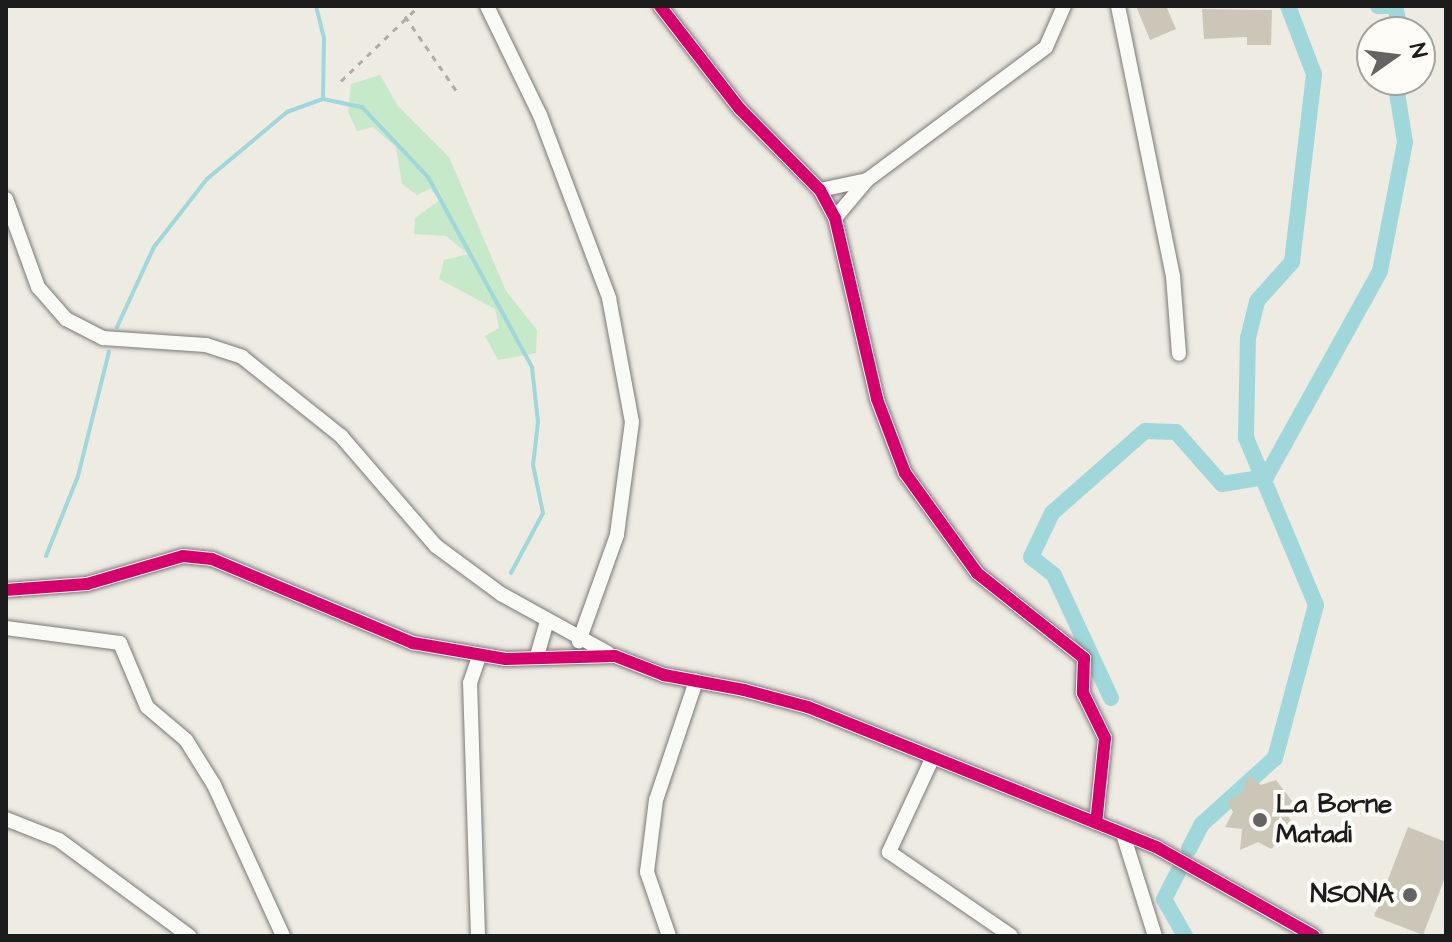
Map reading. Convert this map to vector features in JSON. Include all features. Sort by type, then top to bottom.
[{"type":"street","points":[[487,6],[540,115],[609,298],[632,422],[617,535],[579,641]]},
{"type":"street","points":[[660,6],[740,109],[820,190],[835,218],[877,399],[905,473],[977,573],[1084,658],[1083,693],[1105,738],[1096,823]]},
{"type":"street","points":[[835,218],[867,180],[1046,47],[1064,6]]},
{"type":"street","points":[[1118,6],[1173,276],[1179,354]]},
{"type":"street","points":[[820,190],[867,180]]},
{"type":"street","points":[[6,199],[38,287],[66,319],[103,338],[206,345],[242,357],[341,436],[436,546],[579,641],[615,656],[696,681],[808,707],[933,757],[1123,834],[1227,882],[1314,936]]},
{"type":"street","points":[[6,590],[87,584],[183,556],[212,559],[413,643],[479,657],[615,656]]},
{"type":"street","points":[[537,656],[547,622]]},
{"type":"street","points":[[6,628],[120,643],[147,707],[186,740],[214,785],[283,936]]},
{"type":"street","points":[[478,936],[470,683],[479,657]]},
{"type":"street","points":[[669,936],[647,872],[656,800],[696,681]]},
{"type":"street","points":[[933,757],[889,852],[1011,936]]},
{"type":"street","points":[[6,819],[59,840],[189,936]]},
{"type":"street","points":[[1123,834],[1155,936]]},
{"type":"path","points":[[341,81],[405,16],[419,6]]},
{"type":"path","points":[[405,16],[458,93]]},
{"type":"green space","points":[[380,75],[398,106],[449,157],[506,291],[537,330],[536,353],[498,360],[485,336],[499,328],[495,309],[439,279],[444,260],[468,254],[446,236],[414,234],[415,218],[441,199],[430,189],[417,195],[402,184],[396,147],[373,127],[357,131],[348,112],[351,84]]},
{"type":"building","points":[[1136,6],[1166,6],[1176,29],[1150,40]]},
{"type":"building","points":[[1202,9],[1272,10],[1271,45],[1247,45],[1247,37],[1204,39]]},
{"type":"building","name":"La Borne Matadi","points":[[1249,775],[1261,785],[1276,780],[1292,801],[1286,811],[1294,828],[1271,849],[1258,842],[1240,850],[1242,829],[1225,827],[1233,812],[1227,801],[1242,793]]},
{"type":"building","name":"NSONA","points":[[1408,827],[1446,842],[1446,875],[1423,935],[1374,916]]},
{"type":"waterway","points":[[316,6],[324,39],[323,99],[362,107],[428,177],[532,367],[538,422],[533,465],[543,513],[511,573]]},
{"type":"waterway","points":[[1189,849],[1202,824],[1275,758],[1316,605],[1246,438],[1248,338],[1257,301],[1292,262],[1314,74],[1288,6]]},
{"type":"waterway","points":[[1378,6],[1390,6]]},
{"type":"waterway","points":[[1395,6],[1397,16]]},
{"type":"waterway","points":[[1111,698],[1054,575],[1031,557],[1052,513],[1145,431],[1176,432],[1222,484],[1266,477],[1380,271],[1405,142],[1398,96]]},
{"type":"waterway","points":[[117,327],[154,247],[207,179],[287,112],[323,99]]},
{"type":"waterway","points":[[46,556],[78,476],[109,352]]},
{"type":"waterway","points":[[1178,872],[1164,899],[1185,936]]},
{"type":"cycle path","points":[[660,6],[740,109],[820,190],[835,218],[877,399],[905,473],[977,573],[1084,658],[1083,693],[1105,738],[1096,823]]},
{"type":"cycle path","points":[[6,590],[87,584],[183,556],[212,559],[413,643],[506,659],[615,656],[664,675],[744,690],[808,707],[1158,848],[1314,936]]},
{"type":"place","name":"La Borne Matadi","points":[[1260,820]]},
{"type":"place","name":"NSONA","points":[[1410,895]]}]
